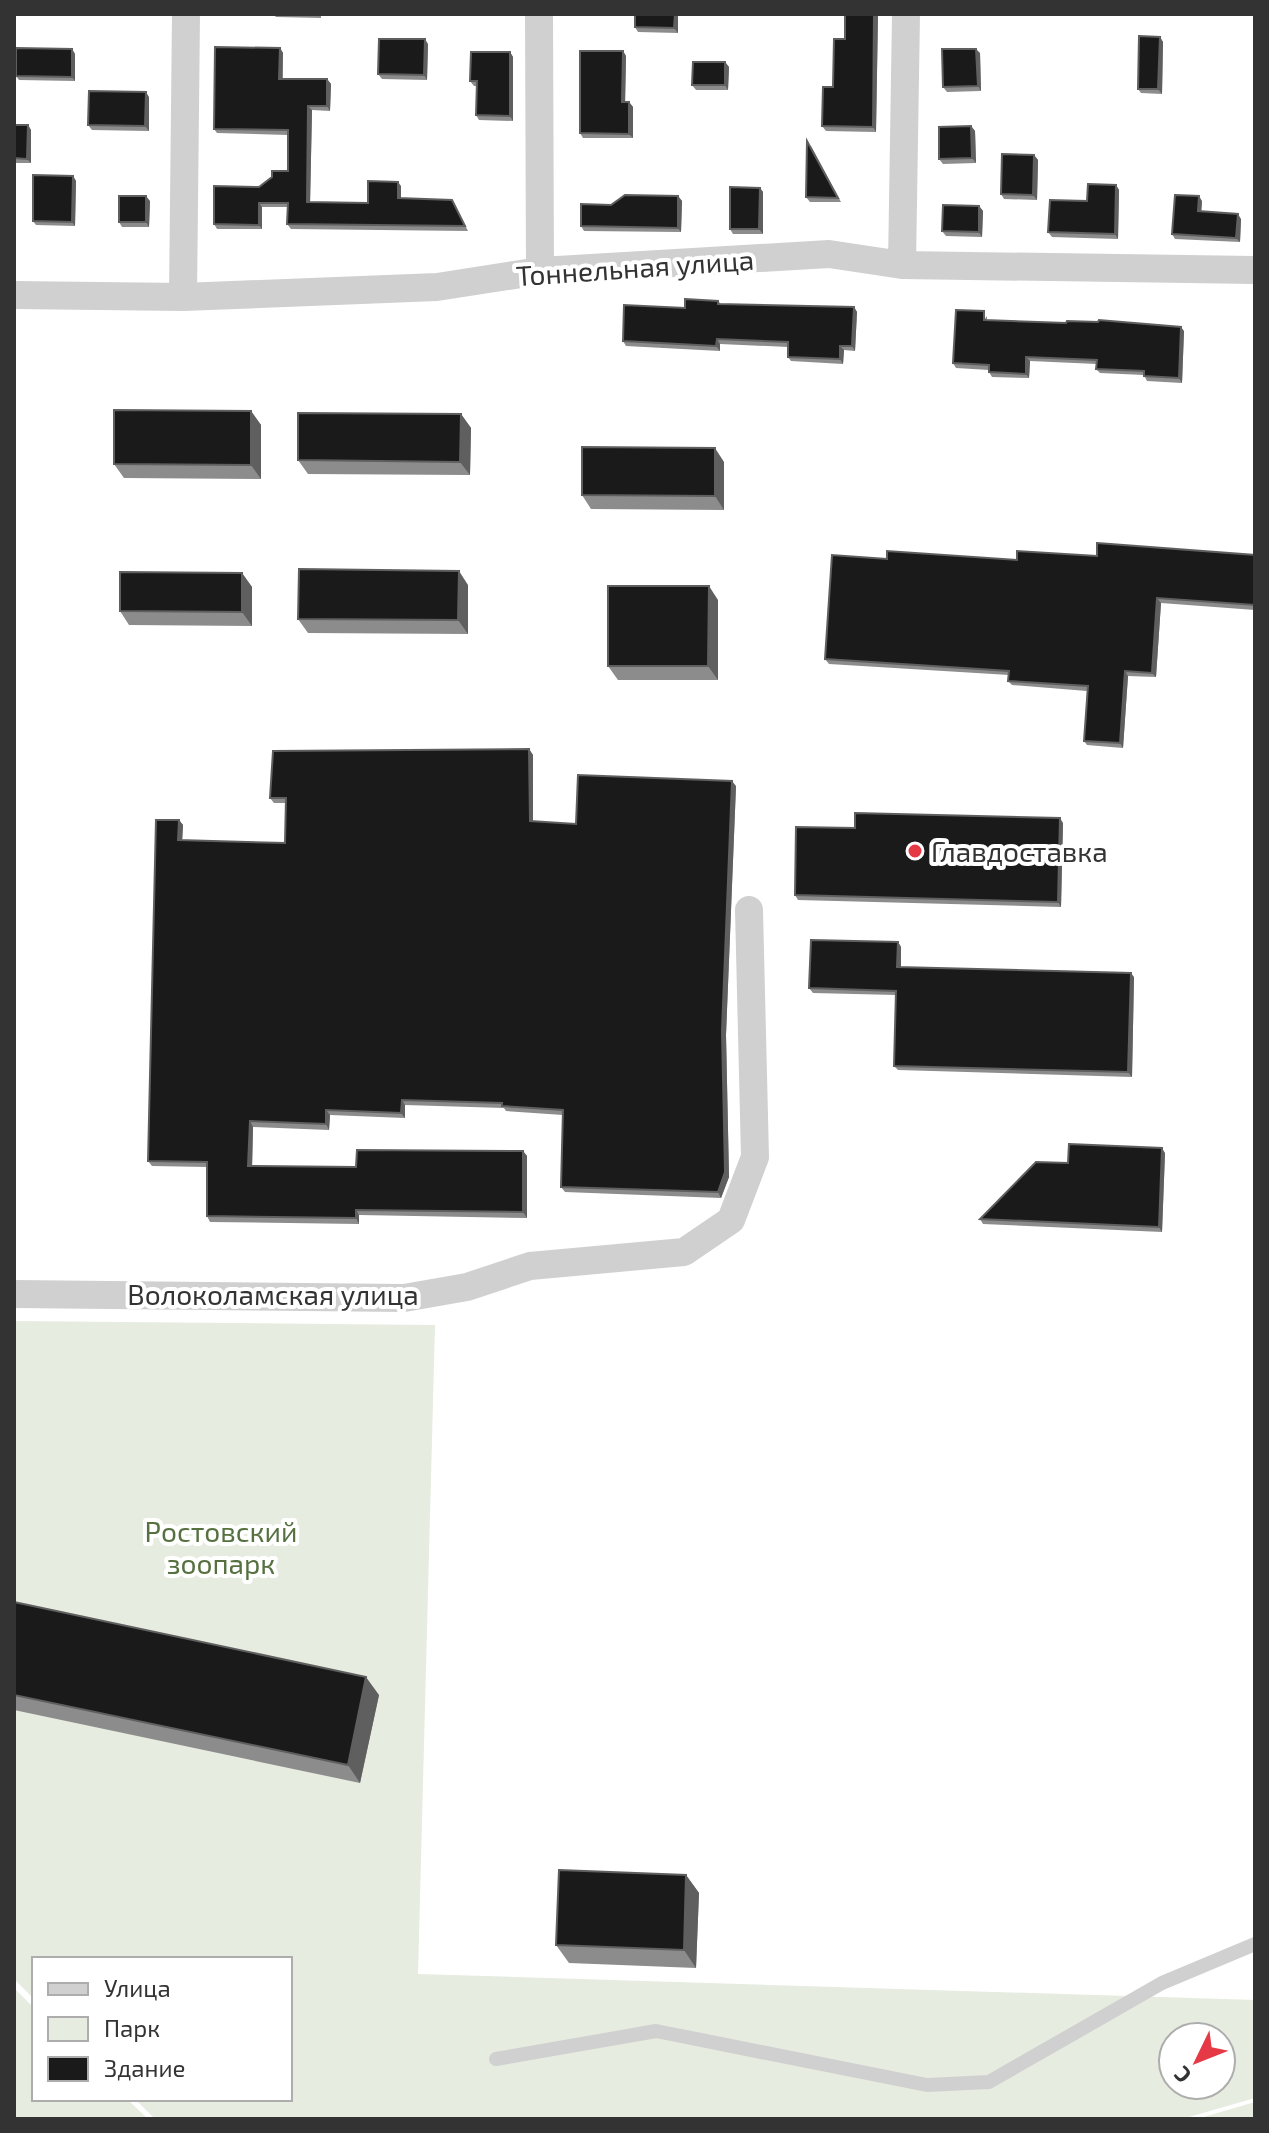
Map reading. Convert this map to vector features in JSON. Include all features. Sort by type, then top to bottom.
[{"type":"street","points":[[183,297],[186,14]]},
{"type":"street","points":[[539,14],[540,271]]},
{"type":"street","points":[[902,265],[906,14]]},
{"type":"street","name":"Тоннельная улица","points":[[14,295],[183,297],[437,287],[540,271],[829,254],[902,265],[1255,270]]},
{"type":"street","name":"Волоколамская улица","points":[[14,1294],[404,1298],[467,1287],[530,1266],[684,1252],[731,1220],[755,1157],[749,910]]},
{"type":"lane","points":[[496,2059],[656,2031],[927,2085],[989,2082],[1162,1983],[1255,1944]]},
{"type":"green space","name":"Ростовский зоопарк","points":[[14,1321],[435,1325],[418,1974],[1255,2000],[1255,2098],[1182,2119],[155,2119],[137,2101],[292,2101],[292,1957],[32,1957],[32,1997],[14,1979]]},
{"type":"green space","points":[[14,1988],[32,2006],[32,2101],[129,2101],[148,2119],[14,2119]]},
{"type":"green space","points":[[1255,2102],[1255,2119],[1197,2119]]},
{"type":"building","points":[[635,14],[675,14],[674,28],[635,27]]},
{"type":"building","points":[[845,14],[874,14],[873,127],[822,126],[823,87],[833,87],[834,39],[845,39]]},
{"type":"building","points":[[1139,36],[1160,37],[1158,89],[1138,89]]},
{"type":"building","points":[[379,39],[425,39],[424,75],[378,74]]},
{"type":"building","points":[[215,47],[280,48],[279,79],[327,79],[327,106],[308,106],[307,202],[368,203],[368,181],[398,182],[398,198],[452,200],[465,226],[287,224],[288,203],[259,203],[259,225],[214,224],[214,186],[259,187],[272,177],[272,171],[288,171],[288,130],[214,129]]},
{"type":"building","points":[[16,48],[72,49],[72,77],[16,76]]},
{"type":"building","points":[[942,49],[976,49],[978,86],[943,87]]},
{"type":"building","points":[[580,51],[623,51],[622,102],[629,102],[629,134],[580,133]]},
{"type":"building","points":[[471,52],[510,52],[510,116],[476,115],[477,81],[470,81]]},
{"type":"building","points":[[693,62],[725,62],[725,85],[692,85]]},
{"type":"building","points":[[89,91],[146,92],[145,126],[88,125]]},
{"type":"building","points":[[14,125],[28,125],[27,159],[14,158]]},
{"type":"building","points":[[971,126],[972,158],[939,159],[939,127]]},
{"type":"building","points":[[807,141],[838,198],[806,197]]},
{"type":"building","points":[[1002,154],[1034,155],[1033,195],[1001,194]]},
{"type":"building","points":[[33,175],[73,176],[72,222],[33,221]]},
{"type":"building","points":[[1088,184],[1116,185],[1115,234],[1048,232],[1050,200],[1087,201]]},
{"type":"building","points":[[730,187],[760,188],[759,229],[730,229]]},
{"type":"building","points":[[625,195],[678,196],[678,228],[581,226],[581,204],[611,205]]},
{"type":"building","points":[[1175,195],[1199,196],[1198,211],[1238,214],[1236,238],[1172,234]]},
{"type":"building","points":[[119,196],[146,196],[146,222],[119,222]]},
{"type":"building","points":[[943,205],[979,206],[979,232],[942,231]]},
{"type":"building","points":[[685,299],[718,301],[718,304],[854,307],[852,346],[840,346],[840,359],[788,357],[788,342],[717,339],[716,346],[623,341],[624,305],[685,308]]},
{"type":"building","points":[[956,310],[984,311],[984,320],[1066,323],[1099,320],[1181,327],[1179,378],[1144,376],[1144,371],[1096,369],[1097,360],[1026,357],[1026,374],[989,372],[989,365],[953,363]]},
{"type":"building","points":[[114,410],[251,411],[251,465],[114,464]]},
{"type":"building","points":[[298,413],[461,414],[460,462],[298,460]]},
{"type":"building","points":[[582,447],[715,448],[715,496],[582,495]]},
{"type":"building","points":[[1097,543],[1255,555],[1255,605],[1157,598],[1152,673],[1125,671],[1120,743],[1084,741],[1088,686],[1008,681],[1009,671],[825,659],[832,555],[887,559],[887,551],[1017,560],[1017,551],[1097,556]]},
{"type":"building","points":[[299,569],[459,571],[458,620],[298,619]]},
{"type":"building","points":[[120,572],[242,573],[242,612],[120,611]]},
{"type":"building","points":[[608,586],[709,586],[708,666],[608,666]]},
{"type":"building","points":[[529,749],[530,821],[576,824],[578,775],[732,781],[722,1030],[725,1172],[718,1192],[561,1187],[563,1110],[502,1106],[502,1103],[402,1100],[401,1113],[326,1110],[326,1124],[250,1121],[248,1166],[356,1167],[357,1150],[523,1151],[523,1212],[356,1210],[356,1218],[207,1216],[207,1162],[148,1161],[156,820],[179,820],[178,840],[285,843],[286,798],[270,798],[273,751]]},
{"type":"building","points":[[855,813],[1060,818],[1058,902],[795,895],[796,827],[855,828]]},
{"type":"building","points":[[811,940],[898,942],[897,967],[1131,973],[1128,1072],[894,1066],[896,991],[809,988]]},
{"type":"building","points":[[1069,1144],[1162,1148],[1159,1227],[980,1219],[1036,1162],[1068,1163]]},
{"type":"building","points":[[14,1602],[366,1677],[348,1765],[14,1695]]},
{"type":"building","points":[[559,1870],[686,1875],[684,1950],[556,1945]]},
{"type":"place","name":"Главдоставка","points":[[915,851]]}]
